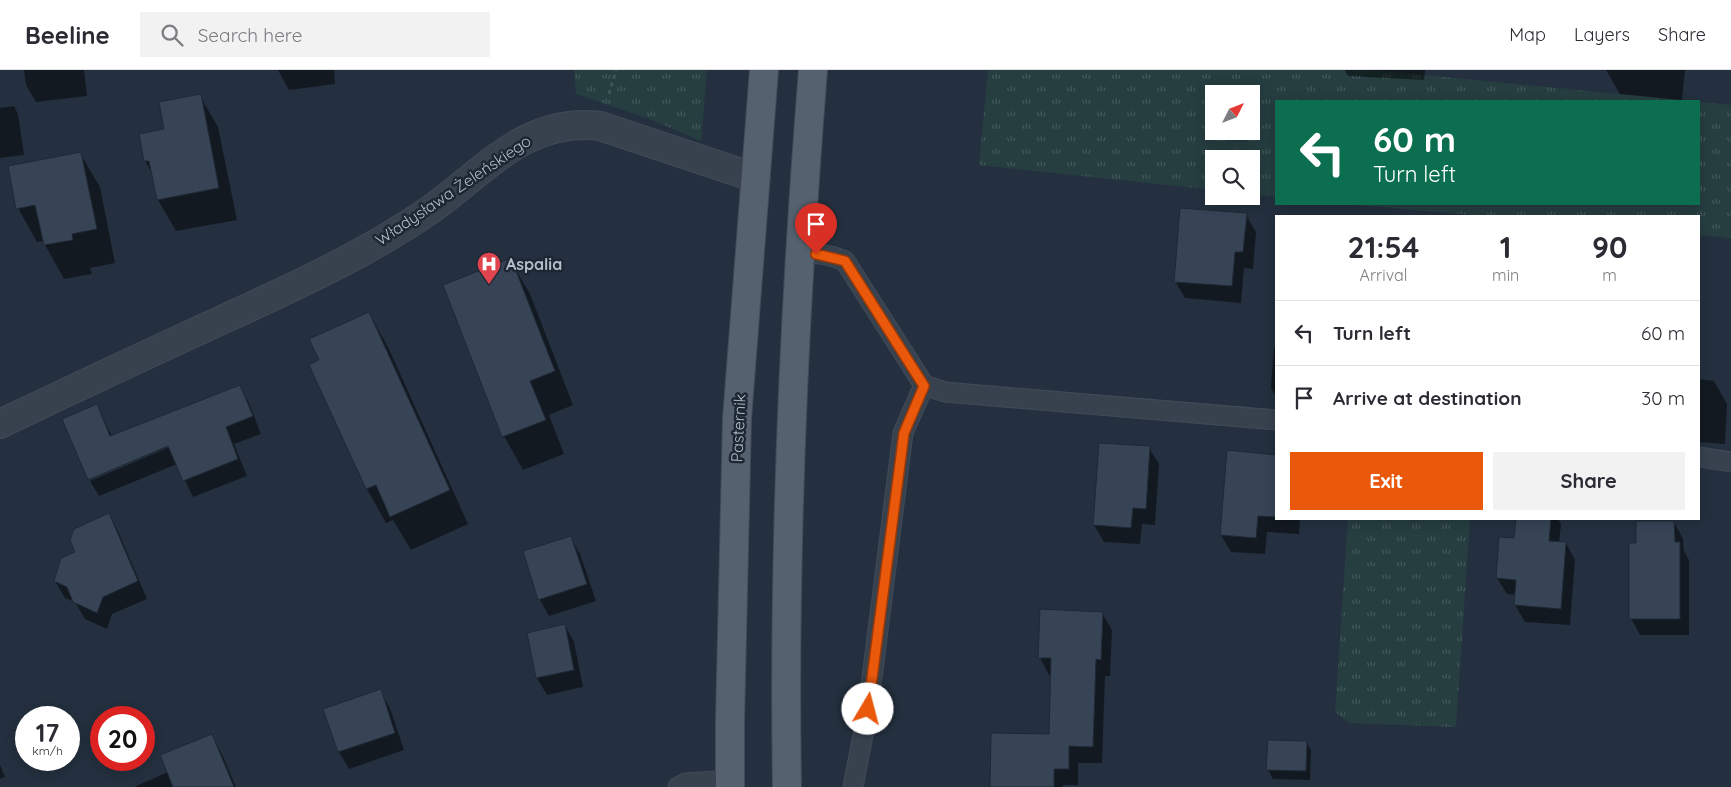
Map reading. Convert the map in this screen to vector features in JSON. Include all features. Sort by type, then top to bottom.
[{"type":"main road","name":"Pasternik","points":[[730,783],[737,419],[764,70]]},
{"type":"main road","points":[[787,787],[787,539],[790,431],[813,70]]},
{"type":"street","name":"Władysława Żeleńskiego","points":[[0,424],[328,271],[430,210],[503,152],[531,135],[562,126],[587,124],[600,126],[756,178]]},
{"type":"lane","points":[[800,251],[831,256],[845,261],[924,386],[945,392],[1275,420]]},
{"type":"lane","points":[[853,787],[868,709],[904,433],[924,386]]},
{"type":"lane","points":[[1700,457],[1731,462]]},
{"type":"lane","points":[[678,787],[686,782],[730,783]]},
{"type":"green space","points":[[574,70],[707,70],[701,141],[647,118],[576,94]]},
{"type":"green space","points":[[988,70],[1373,70],[1681,100],[1275,100],[1275,197],[1260,195],[1260,150],[1205,150],[1205,189],[979,165]]},
{"type":"green space","points":[[1700,102],[1731,105],[1731,238],[1700,235],[1700,215],[1472,215],[1357,205],[1700,205]]},
{"type":"green space","points":[[1348,520],[1470,520],[1456,727],[1349,723],[1335,712]]},
{"type":"building","points":[[201,94],[219,188],[157,200],[149,161],[144,161],[139,134],[164,129],[159,102]]},
{"type":"building","points":[[81,152],[97,229],[72,234],[73,240],[44,245],[35,205],[16,209],[8,166]]},
{"type":"building","points":[[1180,208],[1247,213],[1243,252],[1235,252],[1232,286],[1174,282]]},
{"type":"building","points":[[511,258],[555,371],[530,381],[546,420],[502,437],[443,285]]},
{"type":"building","points":[[369,312],[450,490],[390,517],[376,485],[366,489],[309,365],[319,360],[309,339]]},
{"type":"building","points":[[240,385],[253,416],[226,427],[238,459],[183,481],[168,446],[88,480],[62,419],[97,404],[110,436]]},
{"type":"building","points":[[1099,443],[1150,446],[1146,509],[1133,508],[1131,528],[1093,525]]},
{"type":"building","points":[[1227,450],[1275,455],[1275,517],[1258,516],[1256,538],[1220,535]]},
{"type":"building","points":[[109,513],[138,581],[103,597],[97,613],[73,602],[67,587],[54,581],[61,558],[75,552],[70,540],[74,529]]},
{"type":"building","points":[[1516,520],[1551,520],[1549,541],[1566,542],[1561,609],[1514,605],[1516,580],[1496,578],[1499,537],[1514,538]]},
{"type":"building","points":[[1636,521],[1674,521],[1675,542],[1680,542],[1680,619],[1629,619],[1629,543],[1636,543]]},
{"type":"building","points":[[571,536],[587,584],[538,600],[523,551]]},
{"type":"building","points":[[1040,609],[1103,612],[1101,660],[1096,659],[1093,747],[1069,746],[1069,769],[1054,769],[1054,787],[990,787],[991,733],[1049,734],[1051,658],[1038,658]]},
{"type":"building","points":[[565,624],[574,670],[536,678],[527,633]]},
{"type":"building","points":[[381,689],[395,733],[338,752],[323,709]]},
{"type":"building","points":[[212,734],[234,787],[173,787],[160,755]]},
{"type":"building","points":[[1268,740],[1307,741],[1306,771],[1266,770]]},
{"type":"place","name":"Aspalia","points":[[489,285]]},
{"type":"route","points":[[816,254],[831,256],[845,261],[924,386],[904,433],[868,709]]}]
